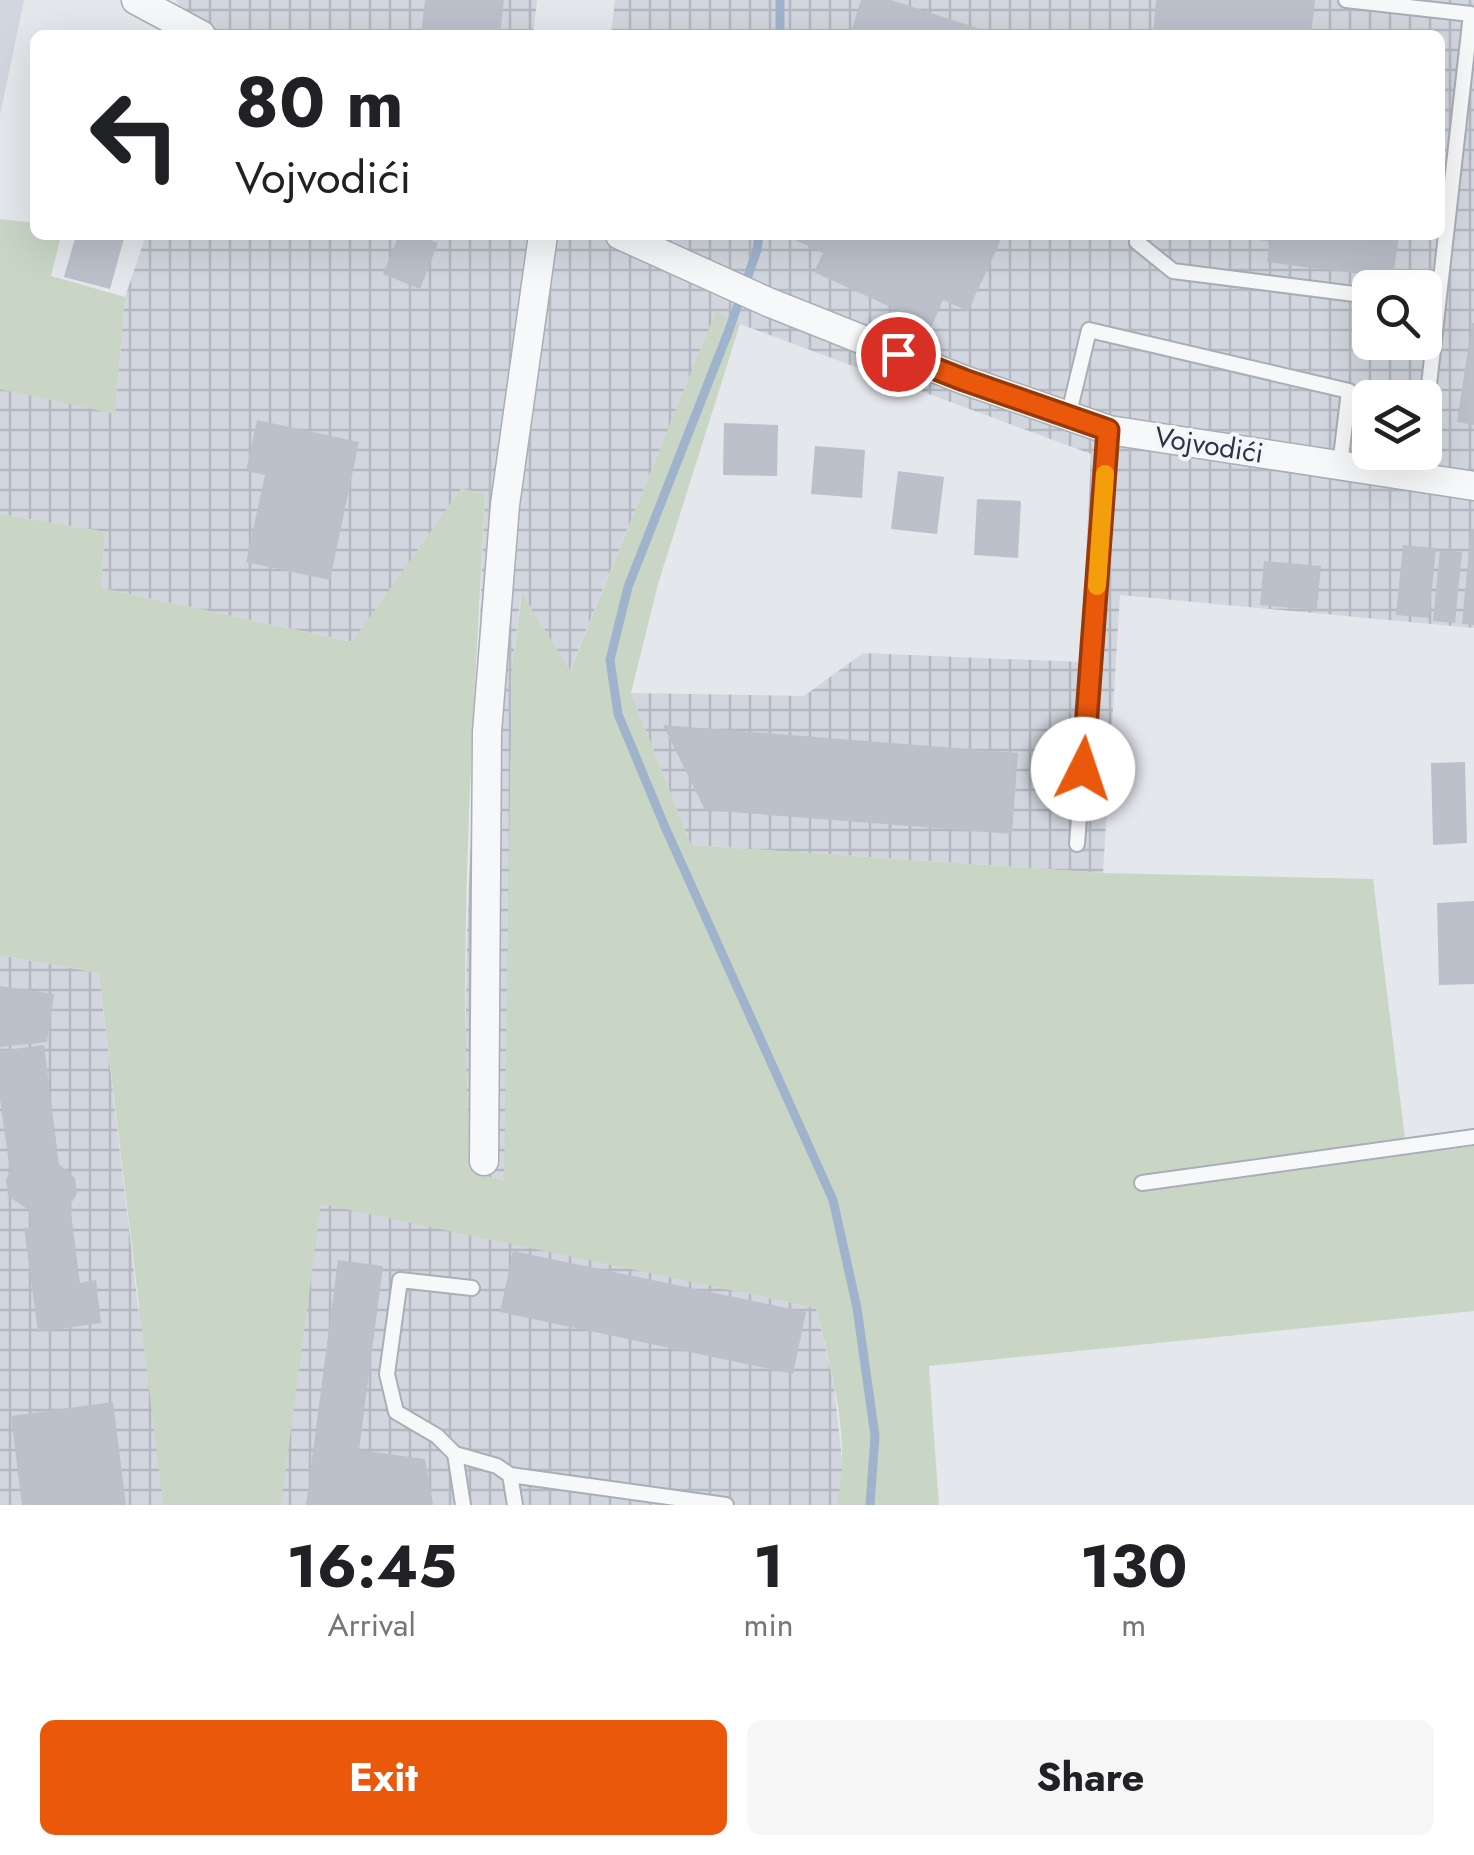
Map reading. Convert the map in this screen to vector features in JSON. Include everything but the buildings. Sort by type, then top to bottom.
[{"type":"street","points":[[136,0],[192,30]]},
{"type":"street","points":[[484,1161],[486,732],[506,505],[542,240]]},
{"type":"street","name":"Vojvodići","points":[[631,240],[768,302],[1068,418],[1108,430],[1352,466]]},
{"type":"street","name":"Vojvodići","points":[[1433,470],[1474,486]]},
{"type":"lane","points":[[1346,0],[1472,14],[1445,209]]},
{"type":"lane","points":[[1138,240],[1173,271],[1352,294]]},
{"type":"lane","points":[[1437,270],[1441,240]]},
{"type":"lane","points":[[1068,418],[1089,330],[1349,391],[1340,466]]},
{"type":"lane","points":[[1077,844],[1108,430]]},
{"type":"lane","points":[[1142,1183],[1474,1137]]},
{"type":"lane","points":[[472,1288],[400,1280],[387,1374],[396,1412],[437,1436],[455,1454],[497,1466],[510,1475],[726,1505]]},
{"type":"lane","points":[[455,1454],[463,1505]]},
{"type":"lane","points":[[510,1475],[516,1505]]},
{"type":"shaded area","points":[[0,0],[24,0],[0,115]]},
{"type":"shaded area","points":[[176,0],[537,0],[534,30],[190,30]]},
{"type":"shaded area","points":[[615,0],[1474,0],[1474,628],[1120,595],[1103,873],[691,845],[631,693],[804,696],[863,653],[1081,662],[1091,454],[716,312],[569,672],[521,595],[512,667],[505,1180],[471,1174],[465,1088],[467,933],[485,494],[461,489],[353,642],[101,588],[105,532],[0,514],[0,389],[115,413],[125,297],[144,240],[1445,240],[1445,30],[612,30]]},
{"type":"shaded area","points":[[0,955],[99,973],[139,1315],[151,1166],[816,1308],[834,1385],[844,1478],[836,1505],[0,1505]]},
{"type":"green space","points":[[0,219],[30,222],[30,240],[60,240],[51,276],[125,297],[115,414],[0,389]]},
{"type":"green space","points":[[716,311],[740,324],[658,584],[631,693],[691,845],[1103,873],[1373,879],[1407,1155],[1474,1146],[1474,1311],[929,1366],[939,1505],[836,1505],[841,1481],[841,1431],[816,1308],[321,1204],[281,1505],[163,1505],[99,973],[0,955],[0,514],[105,532],[101,588],[352,642],[461,489],[485,494],[468,834],[467,1088],[471,1173],[504,1180],[512,667],[522,593],[570,671]]},
{"type":"waterway","points":[[780,0],[780,30]]},
{"type":"waterway","points":[[758,240],[729,330],[628,587],[610,660],[618,714],[833,1200],[857,1308],[875,1436],[870,1505]]},
{"type":"slow traffic","points":[[1097,586],[1105,474]]},
{"type":"route","points":[[898,354],[1108,430],[1083,769]]}]
